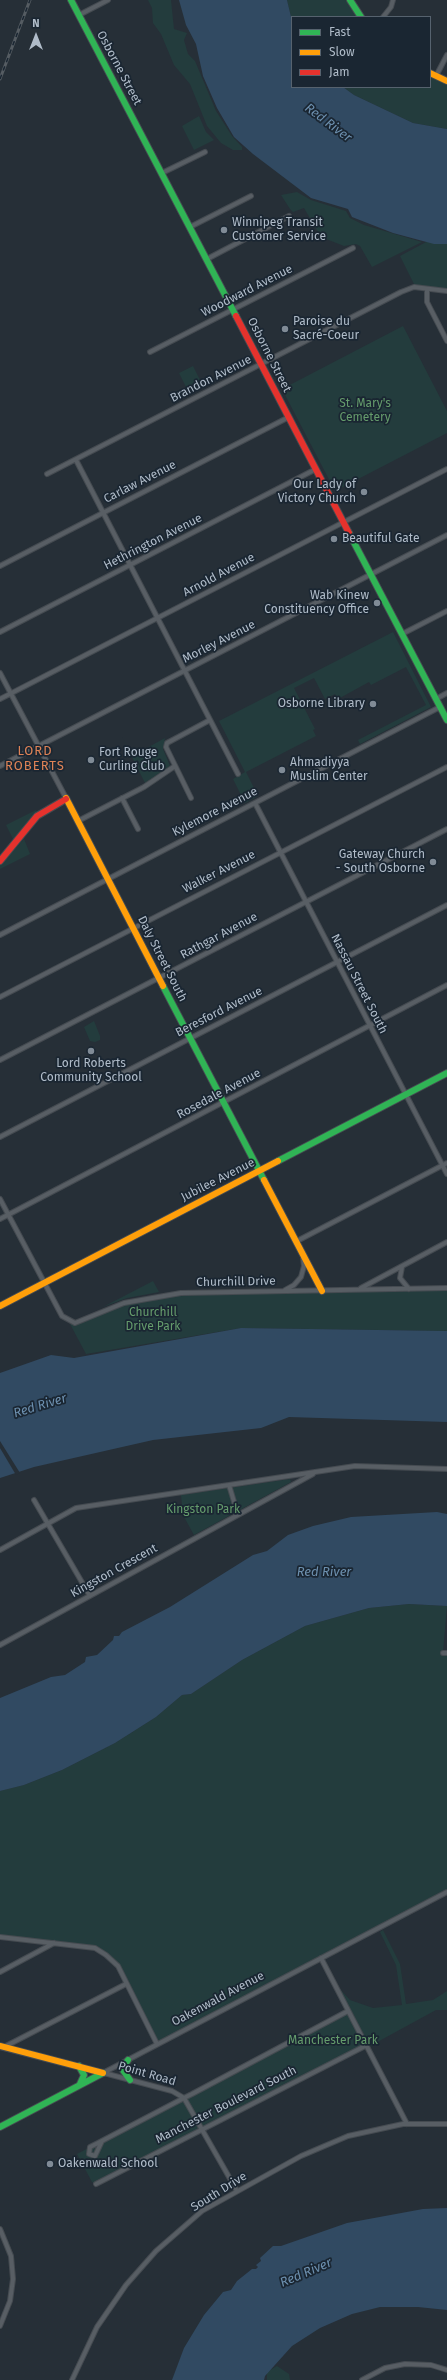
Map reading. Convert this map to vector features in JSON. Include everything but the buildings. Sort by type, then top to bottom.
[{"type":"main road","name":"Osborne Street","points":[[71,0],[447,720]]},
{"type":"main road","points":[[350,0],[360,16]]},
{"type":"main road","points":[[431,74],[447,81]]},
{"type":"main road","points":[[0,861],[37,816],[66,798]]},
{"type":"main road","name":"Daly Street South","points":[[66,798],[189,1038],[322,1290]]},
{"type":"main road","name":"Jubilee Avenue","points":[[0,1306],[447,1073]]},
{"type":"main road","name":"Point Road","points":[[1,2047],[104,2072]]},
{"type":"main road","points":[[128,2060],[122,2069],[124,2074],[130,2080]]},
{"type":"main road","points":[[79,2066],[84,2075],[84,2079],[79,2085]]},
{"type":"main road","name":"Oakenwald Avenue","points":[[0,2127],[104,2072]]},
{"type":"street","points":[[79,15],[108,0]]},
{"type":"street","points":[[384,16],[391,7],[393,0]]},
{"type":"street","points":[[436,76],[447,55]]},
{"type":"street","points":[[162,173],[205,152]]},
{"type":"street","points":[[190,227],[251,196]]},
{"type":"street","points":[[207,259],[289,216]]},
{"type":"street","name":"Woodward Avenue","points":[[150,352],[354,248]]},
{"type":"street","name":"Brandon Avenue","points":[[48,474],[401,292],[414,288],[427,288]]},
{"type":"street","points":[[447,291],[427,288],[427,302],[447,341]]},
{"type":"street","name":"Carlaw Avenue","points":[[0,566],[289,417]]},
{"type":"street","points":[[76,460],[238,774]]},
{"type":"street","name":"Hethrington Avenue","points":[[0,632],[316,469]]},
{"type":"street","name":"Arnold Avenue","points":[[0,699],[447,469]]},
{"type":"street","name":"Morley Avenue","points":[[0,766],[447,535]]},
{"type":"street","points":[[402,634],[447,611]]},
{"type":"street","name":"Daly Street South","points":[[0,672],[66,798]]},
{"type":"street","points":[[436,699],[447,693]]},
{"type":"street","name":"Kylemore Avenue","points":[[0,935],[440,707]]},
{"type":"street","points":[[191,798],[166,747],[167,743],[210,720]]},
{"type":"street","points":[[78,821],[122,798],[175,766]]},
{"type":"street","name":"Walker Avenue","points":[[0,997],[447,767]]},
{"type":"street","points":[[122,798],[138,829]]},
{"type":"street","name":"Nassau Street South","points":[[255,803],[369,1026],[445,1164],[447,1174]]},
{"type":"street","name":"Rathgar Avenue","points":[[0,1060],[447,829]]},
{"type":"street","name":"Beresford Avenue","points":[[0,1138],[189,1038],[447,905]]},
{"type":"street","name":"Rosedale Avenue","points":[[0,1219],[447,985]]},
{"type":"street","points":[[296,1241],[445,1164]]},
{"type":"street","points":[[0,1199],[44,1283]]},
{"type":"street","points":[[359,1289],[447,1242]]},
{"type":"street","points":[[281,1291],[289,1288],[300,1276],[304,1266],[303,1255]]},
{"type":"street","points":[[402,1266],[400,1278],[409,1289]]},
{"type":"street","name":"Churchill Drive","points":[[44,1283],[62,1316],[69,1322],[80,1322],[124,1303],[164,1295],[198,1292],[447,1288]]},
{"type":"street","points":[[0,1550],[46,1523],[76,1508],[362,1466],[447,1469]]},
{"type":"street","name":"Kingston Crescent","points":[[0,1645],[316,1472]]},
{"type":"street","points":[[229,1485],[238,1515]]},
{"type":"street","points":[[34,1500],[46,1523],[90,1596]]},
{"type":"street","name":"Oakenwald Avenue","points":[[104,2072],[447,1892]]},
{"type":"street","points":[[0,1937],[95,1948],[101,1951],[118,1966],[157,2044]]},
{"type":"street","points":[[0,1972],[54,1943]]},
{"type":"street","points":[[321,1958],[407,2124]]},
{"type":"street","points":[[1,2047],[126,1984]]},
{"type":"street","points":[[102,2141],[348,2011]]},
{"type":"street","name":"Manchester Boulevard South","points":[[96,2184],[367,2045]]},
{"type":"street","name":"Point Road","points":[[104,2072],[172,2091],[184,2098],[203,2128],[237,2191]]},
{"type":"street","name":"South Drive","points":[[72,2380],[97,2327],[126,2286],[146,2263],[202,2212],[301,2156],[348,2136],[407,2124],[447,2124]]},
{"type":"street","points":[[0,2229],[11,2256],[13,2279],[10,2301],[0,2326]]},
{"type":"street","points":[[362,2380],[385,2368],[405,2364],[427,2364],[447,2370]]},
{"type":"green space","points":[[148,0],[171,0],[174,29],[187,33],[184,40],[188,54],[195,61],[216,111],[232,136],[242,147],[242,150],[233,150],[221,143],[207,126],[190,84],[174,65],[161,34],[153,23],[152,8]]},
{"type":"green space","points":[[287,0],[348,0],[358,16],[291,16]]},
{"type":"green space","points":[[431,74],[447,82],[447,129],[413,123],[354,95],[344,88],[431,88]]},
{"type":"green space","points":[[199,116],[206,132],[214,140],[194,150],[182,126]]},
{"type":"green space","points":[[297,192],[311,200],[346,211],[350,218],[364,225],[422,242],[372,267],[360,246],[356,244],[344,246],[321,237],[304,208],[293,212],[290,209],[281,195]]},
{"type":"green space","points":[[428,241],[447,244],[447,291],[416,288],[400,256]]},
{"type":"green space","name":"St. Mary's Cemetery","points":[[403,326],[447,411],[447,433],[335,491],[282,389]]},
{"type":"green space","points":[[193,366],[203,386],[189,393],[179,373]]},
{"type":"green space","points":[[393,632],[431,707],[360,744],[358,740],[426,705],[406,667],[371,685],[369,682],[338,699],[335,694],[325,699],[314,678],[294,688],[315,729],[313,730],[316,736],[246,772],[258,796],[245,803],[233,779],[245,772],[219,721]]},
{"type":"green space","points":[[122,737],[132,756],[165,738],[163,749],[170,766],[145,783]]},
{"type":"green space","points":[[36,810],[37,813],[14,841],[6,825]]},
{"type":"green space","points":[[24,839],[30,854],[0,869],[0,865]]},
{"type":"green space","points":[[94,1021],[100,1036],[100,1040],[95,1042],[90,1041],[84,1027]]},
{"type":"green space","points":[[153,1281],[159,1292],[127,1298],[103,1307]]},
{"type":"green space","name":"Churchill Drive Park","points":[[447,1288],[447,1331],[241,1328],[86,1354],[69,1322],[75,1323],[124,1303],[164,1295]]},
{"type":"green space","name":"Kingston Park","points":[[290,1479],[291,1482],[194,1535],[183,1515],[181,1495]]},
{"type":"green space","points":[[409,1604],[447,1606],[443,1652],[447,1653],[447,1889],[157,2044],[118,1966],[95,1948],[0,1937],[0,1791],[24,1785],[62,1770],[115,1743],[156,1717],[182,1695],[191,1694],[242,1660],[305,1626],[369,1608]]},
{"type":"green space","points":[[383,1930],[400,1964],[406,2004],[433,2000],[447,1991],[447,2010],[436,2010],[370,2046],[338,1987],[350,2000],[373,2008],[402,2005],[396,1965],[380,1932]]},
{"type":"green space","name":"Manchester Park","points":[[348,2011],[367,2045],[96,2184],[92,2182],[77,2154]]},
{"type":"green space","points":[[277,2366],[289,2374],[290,2380],[267,2380],[267,2372]]},
{"type":"water","name":"Red River","points":[[179,0],[287,0],[291,17],[291,88],[344,88],[354,95],[413,123],[447,129],[447,244],[434,244],[393,233],[352,217],[348,209],[311,198],[253,154],[234,137],[217,108],[203,76],[196,44],[186,25]]},
{"type":"water","name":"Red River","points":[[241,1328],[447,1331],[447,1422],[289,1417],[261,1428],[153,1440],[34,1467],[0,1478],[0,1373],[51,1355],[74,1358]]},
{"type":"water","name":"Red River","points":[[437,1512],[447,1514],[447,1606],[409,1604],[369,1608],[305,1626],[242,1660],[191,1694],[182,1695],[156,1717],[115,1743],[62,1770],[24,1785],[0,1791],[0,1698],[51,1677],[65,1675],[85,1662],[86,1657],[97,1655],[113,1640],[114,1636],[119,1636],[122,1632],[170,1607],[253,1555],[267,1551],[288,1535],[313,1526],[351,1517]]},
{"type":"water","name":"Red River","points":[[447,2208],[447,2310],[418,2307],[380,2307],[352,2314],[320,2328],[292,2346],[265,2376],[264,2380],[172,2380],[184,2348],[204,2315],[223,2292],[231,2290],[237,2281],[252,2269],[256,2269],[258,2267],[256,2265],[261,2261],[260,2258],[273,2246],[281,2246],[347,2223],[423,2209]]},
{"type":"pier","points":[[0,1441],[20,1473],[16,1475],[0,1448]]},
{"type":"railway","points":[[0,79],[30,0]]},
{"type":"traffic: fast","points":[[71,0],[236,316]]},
{"type":"traffic: fast","points":[[350,0],[360,16]]},
{"type":"traffic: fast","points":[[349,533],[447,720]]},
{"type":"traffic: fast","points":[[163,986],[264,1180]]},
{"type":"traffic: fast","points":[[278,1161],[447,1073]]},
{"type":"traffic: fast","points":[[128,2060],[122,2069],[130,2080]]},
{"type":"traffic: fast","points":[[79,2066],[84,2075],[80,2084]]},
{"type":"traffic: fast","points":[[0,2127],[103,2073]]},
{"type":"traffic: slow","points":[[431,73],[447,81]]},
{"type":"traffic: slow","points":[[66,798],[163,986]]},
{"type":"traffic: slow","points":[[0,1306],[278,1161]]},
{"type":"traffic: slow","points":[[264,1180],[322,1291]]},
{"type":"traffic: slow","points":[[0,2046],[103,2073]]},
{"type":"traffic: jam","points":[[236,316],[349,533]]},
{"type":"traffic: jam","points":[[0,861],[37,816],[66,799]]},
{"type":"place","name":"Winnipeg Transit Customer Service","points":[[224,230]]},
{"type":"place","name":"Paroise du Sacré-Coeur","points":[[285,329]]},
{"type":"place","name":"Our Lady of Victory Church","points":[[364,492]]},
{"type":"place","name":"Beautiful Gate","points":[[334,539]]},
{"type":"place","name":"Wab Kinew Constituency Office","points":[[377,603]]},
{"type":"place","name":"Osborne Library","points":[[373,704]]},
{"type":"place","name":"Fort Rouge Curling Club","points":[[91,760]]},
{"type":"place","name":"Ahmadiyya Muslim Center","points":[[282,770]]},
{"type":"place","name":"Gateway Church - South Osborne","points":[[433,862]]},
{"type":"place","name":"Lord Roberts Community School","points":[[91,1051]]},
{"type":"place","name":"Oakenwald School","points":[[50,2164]]},
{"type":"district","name":"LORD ROBERTS","points":[[35,758]]}]
